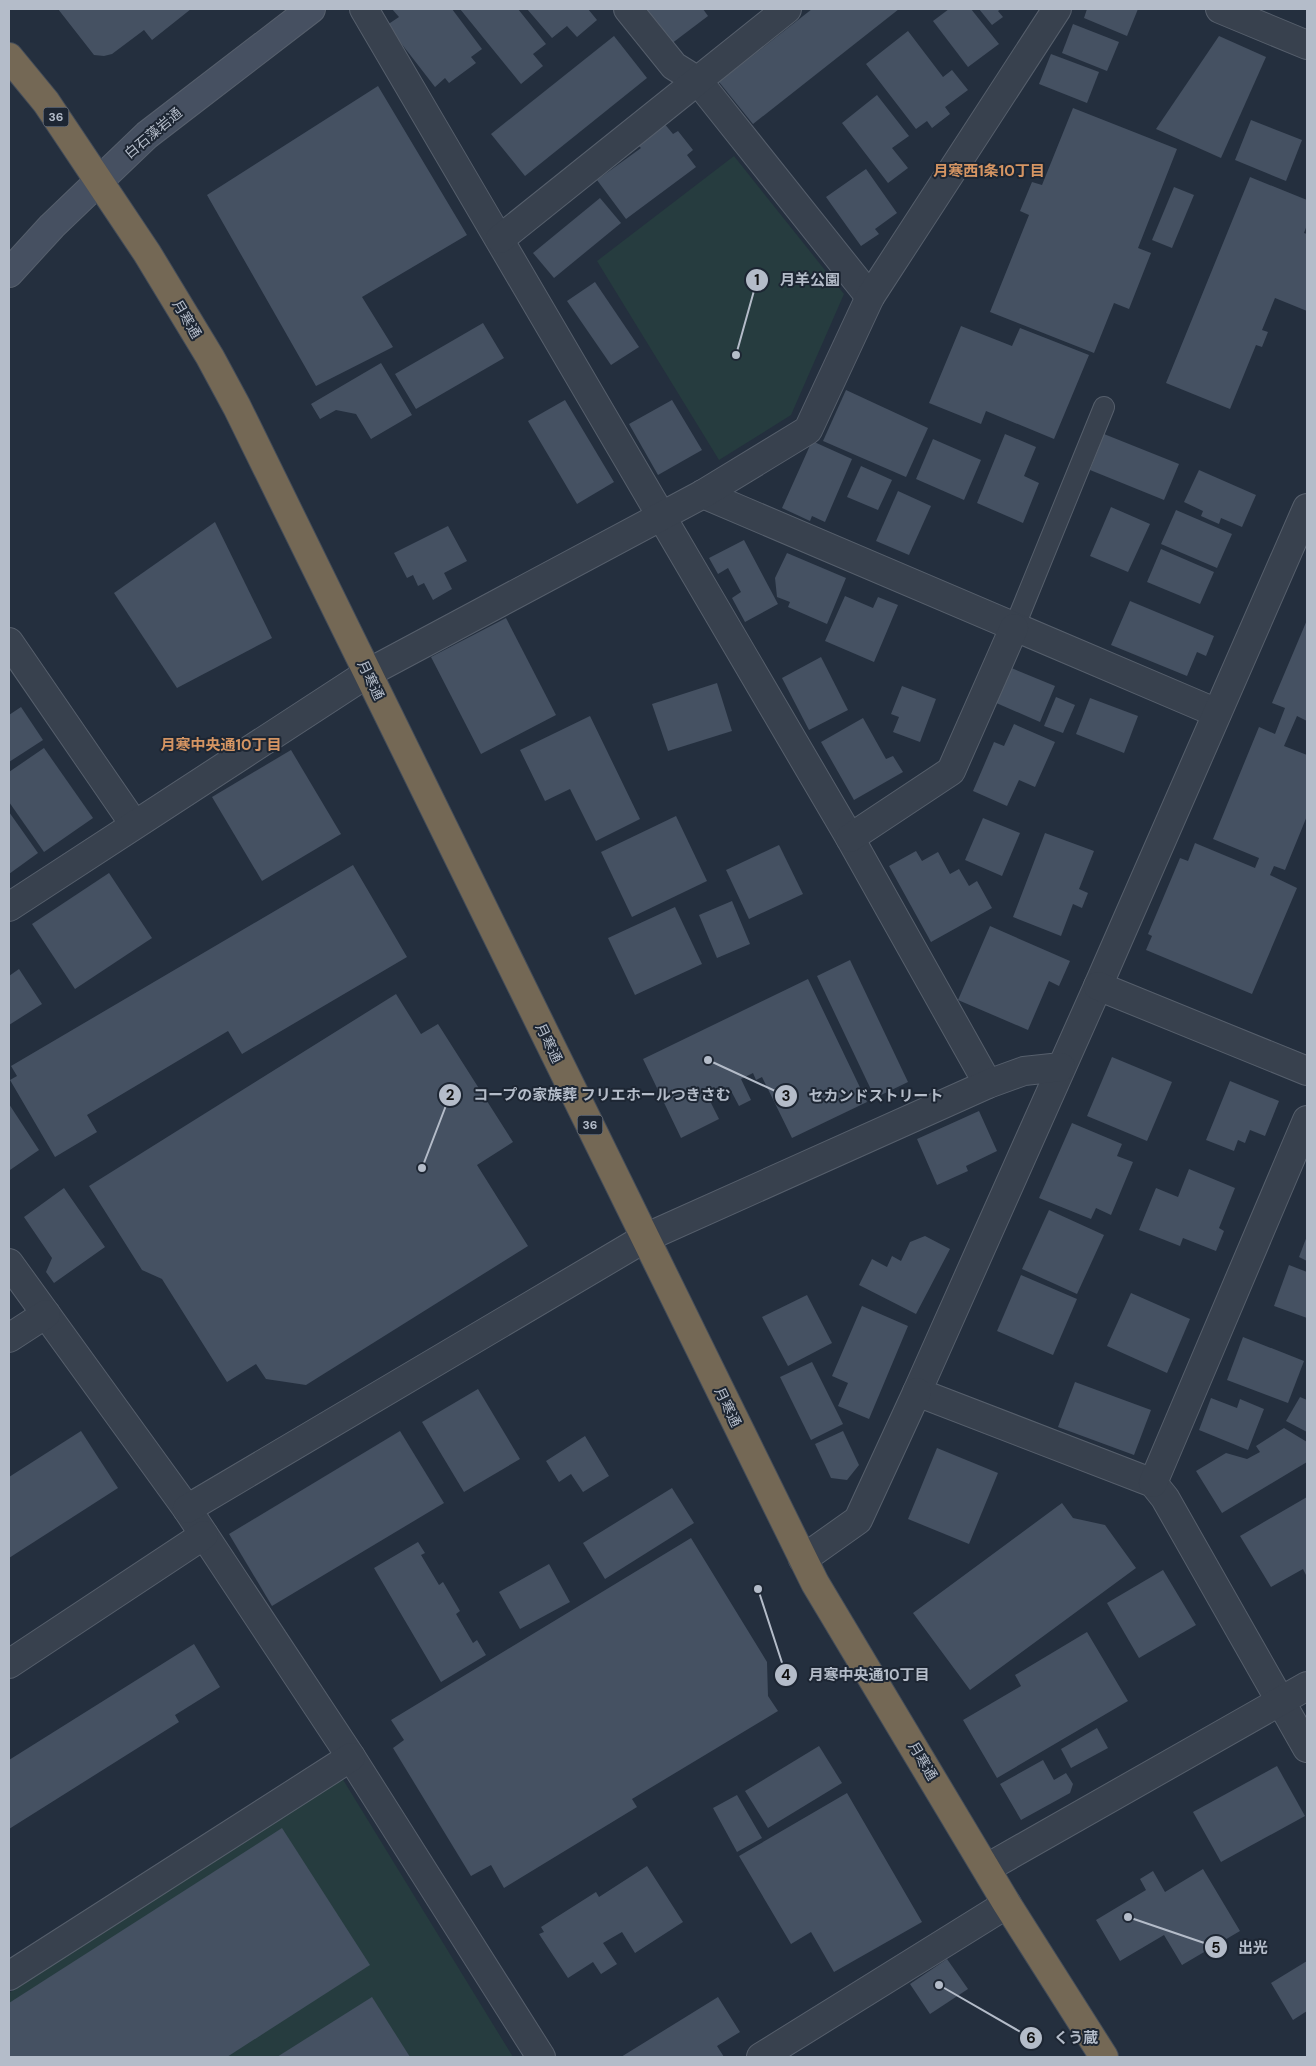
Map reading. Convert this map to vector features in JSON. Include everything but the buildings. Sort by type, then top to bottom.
[{"type":"highway","name":"月寒通","points":[[9,57],[46,102],[146,253],[210,357],[237,407],[803,1559],[820,1591],[1098,2055]]},
{"type":"main road","name":"白石藻岩通","points":[[9,273],[98,180],[147,135],[311,9]]},
{"type":"street","points":[[364,9],[850,838],[988,1084]]},
{"type":"street","points":[[628,9],[674,66],[698,81],[870,297]]},
{"type":"street","points":[[500,239],[787,9]]},
{"type":"street","points":[[9,907],[368,673],[660,515],[703,494],[808,430],[870,297],[1057,9]]},
{"type":"street","points":[[1220,9],[1307,45]]},
{"type":"street","points":[[703,494],[1014,628],[1218,713]]},
{"type":"street","points":[[803,1559],[858,1520],[1098,986],[1307,508]]},
{"type":"street","points":[[850,838],[951,770],[1014,628]]},
{"type":"street","points":[[9,642],[134,824]]},
{"type":"street","points":[[1098,986],[1307,1071]]},
{"type":"street","points":[[188,1509],[645,1238],[988,1084],[1024,1071],[1062,1067]]},
{"type":"street","points":[[1153,1483],[1307,1120]]},
{"type":"street","points":[[9,1263],[188,1509],[351,1757],[541,2057]]},
{"type":"street","points":[[9,1338],[46,1314]]},
{"type":"street","points":[[917,1392],[1153,1483],[1165,1498],[1307,1748]]},
{"type":"street","points":[[9,1664],[204,1535]]},
{"type":"street","points":[[987,1868],[1307,1686]]},
{"type":"street","points":[[9,1976],[351,1757]]},
{"type":"street","points":[[761,2057],[1007,1904]]},
{"type":"lane","points":[[1014,628],[1104,407]]},
{"type":"green space","points":[[734,156],[844,294],[791,415],[719,460],[597,261]]},
{"type":"green space","points":[[342,1778],[513,2057],[9,2057],[9,1993]]},
{"type":"place","name":"月羊公園","points":[[736,355]]},
{"type":"place","name":"セカンドストリート","points":[[708,1060]]},
{"type":"place","name":"コープの家族葬 フリエホールつきさむ","points":[[422,1168]]},
{"type":"place","name":"月寒中央通10丁目","points":[[758,1589]]},
{"type":"place","name":"出光","points":[[1128,1917]]},
{"type":"place","name":"くう蔵","points":[[939,1985]]},
{"type":"district","name":"月寒西1条10丁目","points":[[989,171]]},
{"type":"district","name":"月寒中央通10丁目","points":[[221,745]]}]
